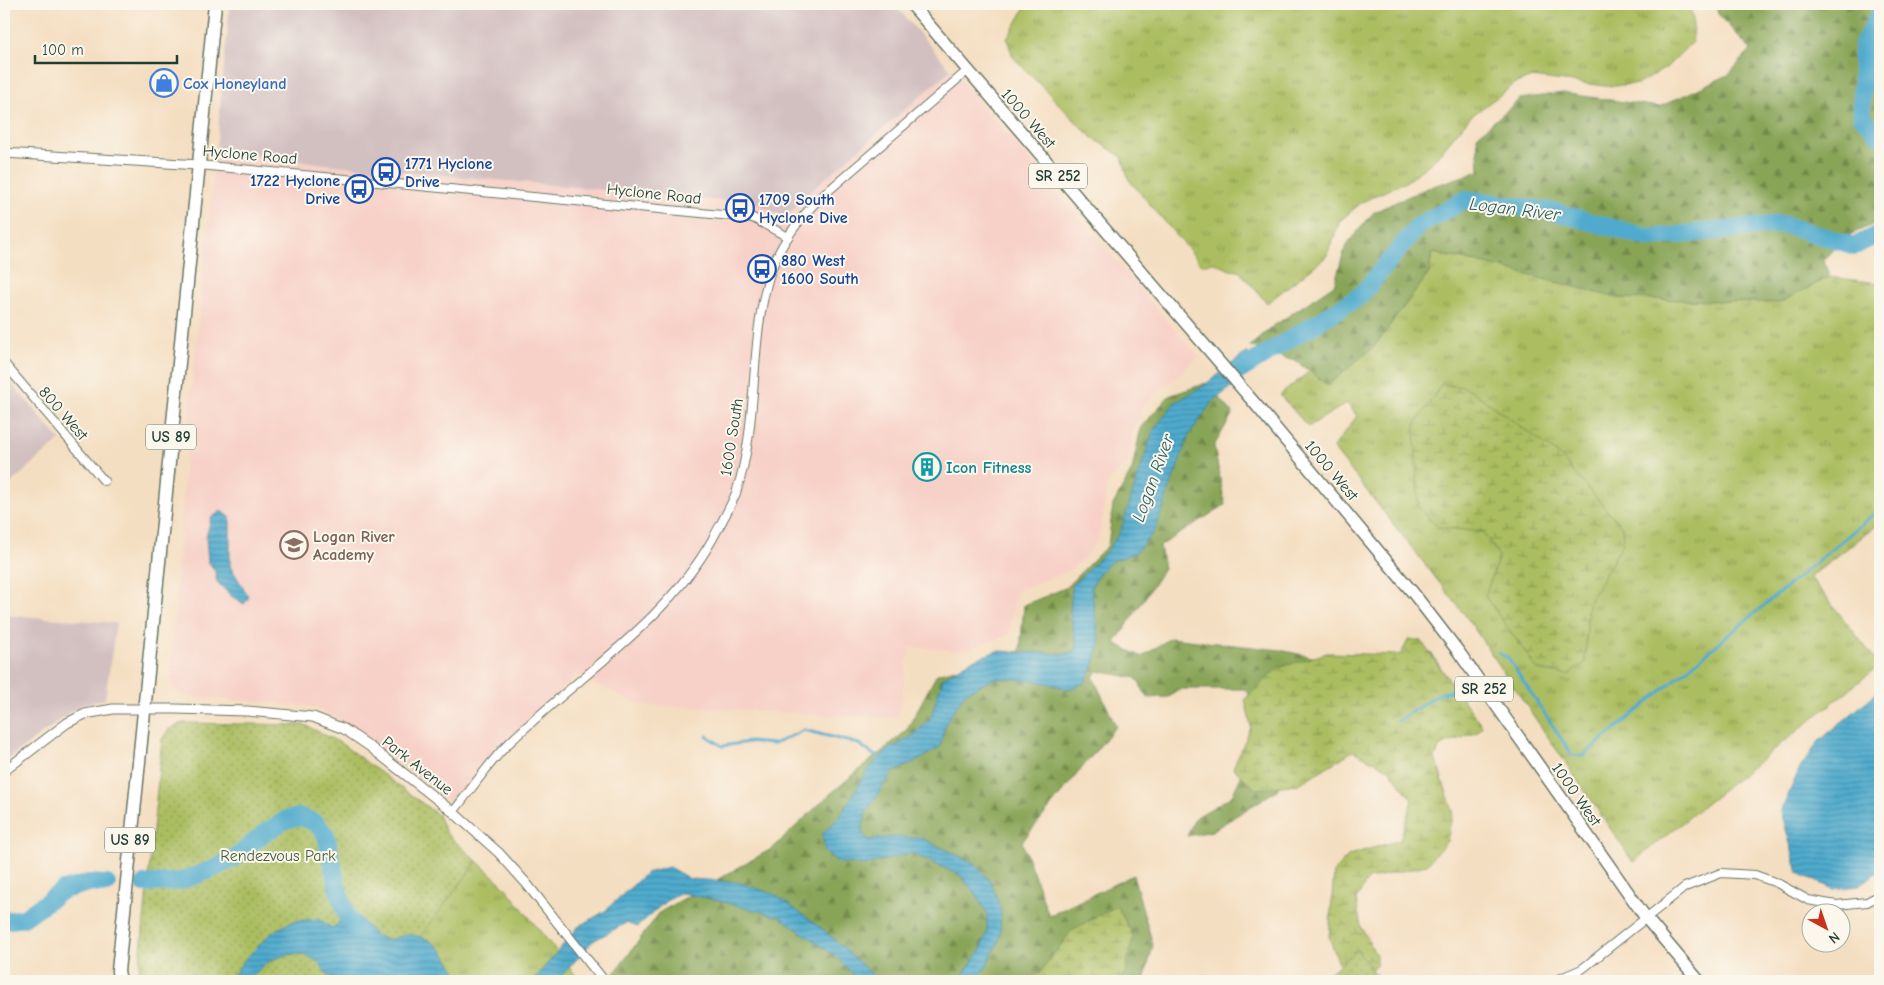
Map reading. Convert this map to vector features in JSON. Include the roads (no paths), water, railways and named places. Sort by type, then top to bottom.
[{"type":"highway","name":"US 89","points":[[117,978],[214,4]]},
{"type":"main road","name":"1000 West","points":[[910,4],[1257,406],[1414,594],[1447,637],[1646,918],[1699,981]]},
{"type":"street","name":"1600 South","points":[[453,812],[504,748],[640,628],[667,602],[695,568],[736,494],[748,442],[762,306],[771,271],[788,237],[800,219],[820,198],[967,71]]},
{"type":"street","name":"Hyclone Road","points":[[4,153],[199,165],[752,218],[788,237]]},
{"type":"street","name":"800 West","points":[[4,364],[104,481]]},
{"type":"street","name":"Park Avenue","points":[[4,772],[67,723],[85,714],[113,709],[143,708],[261,712],[313,718],[344,729],[357,737],[453,812],[499,853],[526,883],[604,981]]},
{"type":"street","points":[[1554,981],[1582,969],[1685,888],[1721,873],[1755,875],[1777,883],[1808,900],[1836,906],[1867,902],[1880,895]]},
{"type":"water","points":[[1247,352],[1258,367],[1212,402],[1189,435],[1155,531],[1135,553],[1112,561],[1100,572],[1091,587],[1100,644],[1093,667],[1084,684],[1068,689],[1037,681],[996,678],[966,692],[946,723],[940,747],[921,759],[892,773],[866,812],[862,832],[868,840],[893,837],[921,838],[974,863],[991,882],[1001,910],[1000,938],[987,966],[975,981],[952,981],[962,976],[981,949],[987,931],[987,914],[976,894],[960,875],[911,853],[865,865],[839,863],[825,852],[822,834],[839,818],[867,771],[886,751],[913,736],[930,719],[943,678],[970,661],[997,651],[1067,654],[1077,649],[1070,613],[1072,586],[1107,551],[1120,532],[1153,431],[1174,403],[1202,387]]},
{"type":"water","points":[[221,511],[230,517],[230,566],[249,597],[244,604],[230,595],[217,582],[215,571],[208,561],[206,538],[211,518]]},
{"type":"water","points":[[1880,690],[1880,870],[1859,886],[1833,889],[1798,873],[1781,811],[1799,770],[1819,741]]},
{"type":"water","points":[[669,867],[690,879],[737,882],[774,894],[824,930],[879,981],[860,981],[834,955],[780,917],[682,893],[666,901],[637,927],[626,923],[593,941],[557,981],[530,981],[537,976],[578,927],[605,911],[646,873]]},
{"type":"water","points":[[352,910],[375,935],[388,940],[409,934],[428,939],[442,950],[462,981],[339,981],[329,976],[315,960],[298,954],[279,957],[270,961],[256,973],[251,981],[230,981],[244,960],[272,932],[293,921],[319,919],[332,928],[339,923],[341,913]]},
{"type":"waterway","name":"Logan River","points":[[1880,13],[1862,46],[1862,117],[1880,136]]},
{"type":"waterway","name":"Logan River","points":[[1234,374],[1360,296],[1418,226],[1466,199],[1555,212],[1650,238],[1782,224],[1855,246],[1880,233]]},
{"type":"waterway","points":[[1499,653],[1508,658],[1572,755],[1583,756],[1880,509]]},
{"type":"waterway","points":[[1398,721],[1437,695],[1453,690]]},
{"type":"waterway","points":[[707,736],[722,746],[749,742],[774,744],[804,730],[859,744],[882,761]]},
{"type":"waterway","points":[[144,884],[180,881],[208,871],[235,858],[263,834],[287,819],[301,817],[316,823],[326,835],[338,890],[347,916],[358,931]]},
{"type":"waterway","points":[[4,921],[24,918],[63,890],[89,883],[107,884]]},
{"type":"place","name":"Cox Honeyland","points":[[164,83]]},
{"type":"place","name":"1771 Hyclone Drive","points":[[386,172]]},
{"type":"place","name":"1722 Hyclone Drive","points":[[359,189]]},
{"type":"place","name":"1709 South Hyclone Dive","points":[[740,208]]},
{"type":"place","name":"880 West 1600 South","points":[[762,269]]},
{"type":"place","name":"Icon Fitness","points":[[927,467]]},
{"type":"place","name":"Logan River Academy","points":[[294,545]]},
{"type":"park label","name":"Rendezvous Park","points":[[278,855]]}]
